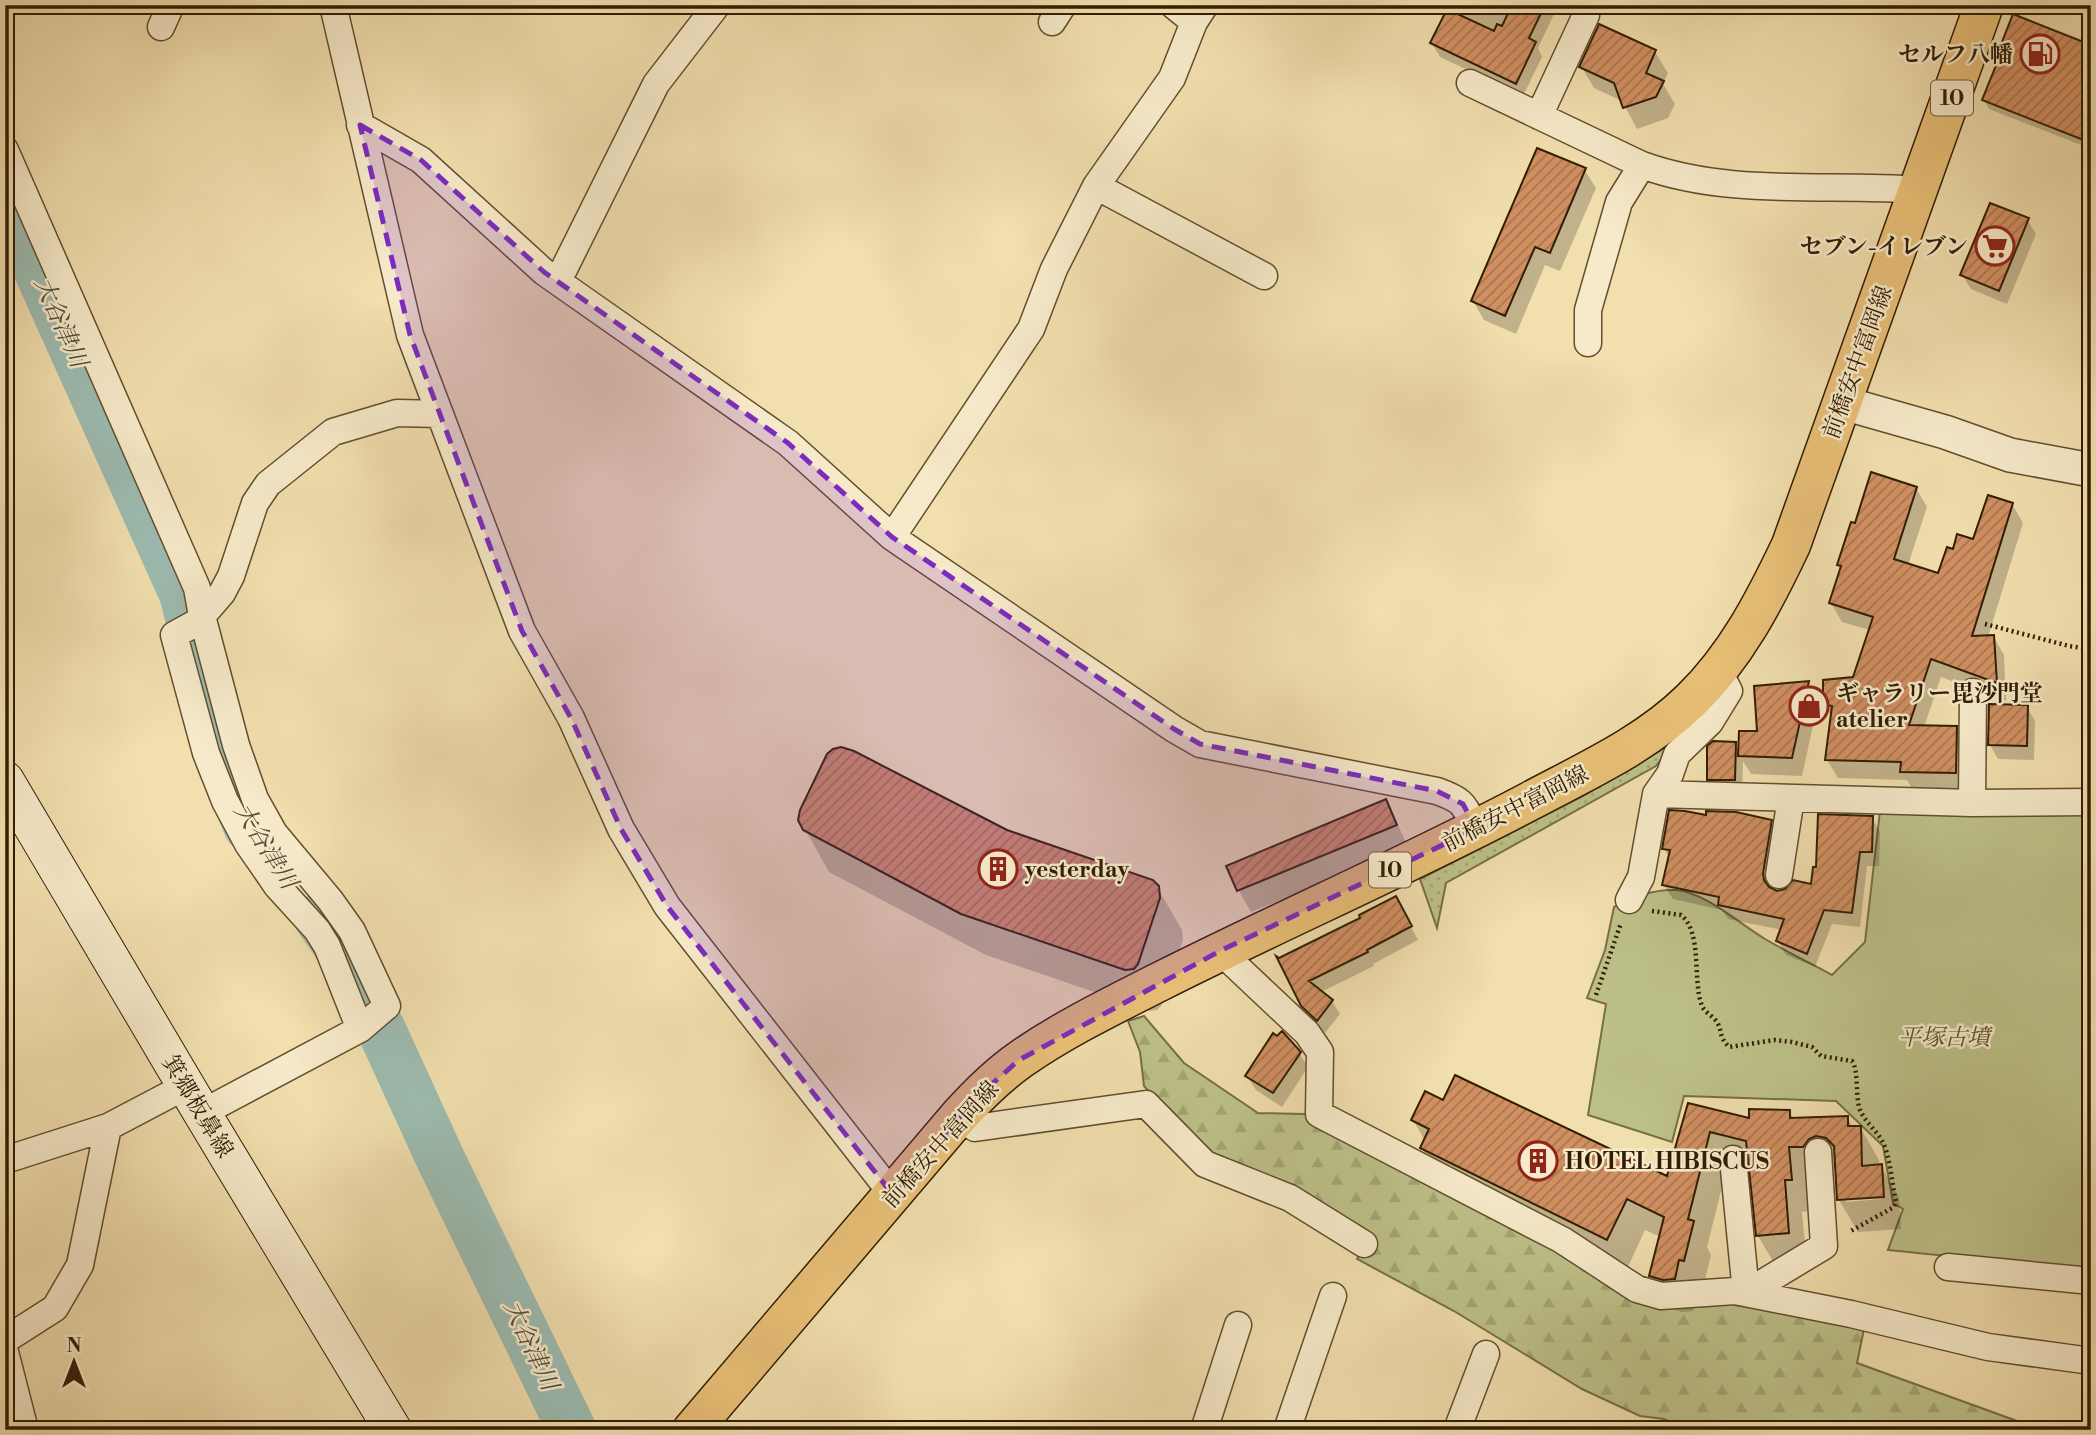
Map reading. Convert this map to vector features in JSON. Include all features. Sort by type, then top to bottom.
[{"type":"main road","name":"前橋安中富岡線","points":[[692,1430],[959,1116],[1019,1060],[1065,1031],[1220,951],[1476,829],[1617,755],[1654,732],[1692,699],[1741,640],[1764,602],[1791,545],[1984,5]]},
{"type":"main road","name":"箕郷板鼻線","points":[[5,780],[393,1430]]},
{"type":"street","points":[[333,5],[410,335],[522,631],[571,718],[621,829],[667,906],[893,1195]]},
{"type":"street","points":[[558,281],[656,83],[717,5]]},
{"type":"street","points":[[892,537],[1031,329],[1054,269],[1096,186],[1172,78],[1200,14],[1172,5]]},
{"type":"street","points":[[1539,116],[1586,15]]},
{"type":"street","points":[[1469,83],[1642,165],[1667,174],[1697,180],[1773,187],[1919,190]]},
{"type":"street","points":[[360,125],[421,160],[544,272],[788,443],[892,537],[1174,729],[1200,744],[1456,798],[1463,804],[1476,829]]},
{"type":"street","points":[[5,150],[197,588],[192,624],[255,799],[274,833],[352,930],[387,1006],[369,1021],[194,1099],[5,1160]]},
{"type":"street","points":[[1588,343],[1588,310],[1619,202],[1642,165]]},
{"type":"street","points":[[1096,186],[1264,276]]},
{"type":"street","points":[[1843,402],[2010,454],[2091,470]]},
{"type":"street","points":[[192,624],[222,593],[231,576],[256,503],[268,484],[332,432],[397,413],[440,414]]},
{"type":"street","points":[[1629,900],[1641,877],[1656,794],[1670,774],[1677,754],[1710,722],[1729,691],[1718,670]]},
{"type":"street","points":[[1972,803],[1973,692]]},
{"type":"street","points":[[1656,794],[1972,803],[2091,802]]},
{"type":"street","points":[[1779,875],[1791,798]]},
{"type":"street","points":[[1220,951],[1307,1033],[1320,1052],[1320,1114],[1562,1240],[1637,1289],[1661,1296],[1735,1291],[1851,1314],[1987,1347],[2091,1361]]},
{"type":"street","points":[[959,1116],[975,1128],[1146,1104],[1205,1164],[1290,1198],[1364,1244]]},
{"type":"street","points":[[5,1340],[55,1308],[80,1265],[108,1127]]},
{"type":"street","points":[[1746,1293],[1824,1246],[1818,1152]]},
{"type":"street","points":[[1733,1159],[1746,1293]]},
{"type":"street","points":[[1948,1267],[2091,1281]]},
{"type":"street","points":[[1287,1430],[1333,1296]]},
{"type":"street","points":[[1204,1430],[1238,1325]]},
{"type":"street","points":[[5,1352],[25,1430]]},
{"type":"street","points":[[1457,1430],[1486,1354]]},
{"type":"path","points":[[1985,624],[2069,646],[2091,649]]},
{"type":"path","points":[[1596,995],[1629,900],[1643,909],[1681,915],[1686,919],[1695,940],[1695,966],[1702,1008],[1717,1022],[1722,1039],[1730,1046],[1774,1040],[1792,1042],[1812,1047],[1821,1056],[1852,1061],[1855,1065],[1860,1110],[1884,1144],[1896,1202],[1894,1207],[1824,1246]]},
{"type":"highlighted area","points":[[360,125],[421,160],[544,272],[788,443],[892,537],[1174,729],[1200,744],[1437,791],[1463,804],[1476,829],[1220,951],[1019,1060],[973,1101],[893,1195],[667,906],[621,829],[571,718],[522,631],[410,335]]},
{"type":"green space","points":[[1685,728],[1656,766],[1446,883],[1437,928],[1420,879],[1581,797],[1639,763]]},
{"type":"green space","name":"平塚古墳","points":[[2091,809],[2091,1271],[1888,1250],[1903,1209],[1893,1203],[1883,1146],[1836,1101],[1684,1096],[1672,1142],[1588,1115],[1606,1004],[1587,998],[1605,950],[1614,907],[1652,892],[1687,892],[1711,903],[1765,939],[1832,975],[1865,942],[1880,811]]},
{"type":"green space","points":[[1144,1016],[1184,1063],[1258,1113],[1305,1114],[1558,1247],[1632,1294],[1735,1299],[1864,1329],[1857,1363],[2042,1430],[1691,1430],[1664,1419],[1640,1416],[1582,1389],[1454,1311],[1357,1259],[1369,1241],[1208,1156],[1144,1086],[1140,1052],[1128,1021]]},
{"type":"building","points":[[1512,5],[1545,5],[1529,38],[1536,42],[1516,84],[1430,43],[1447,9],[1494,31],[1497,24],[1502,26]]},
{"type":"building","name":"セルフ八幡","points":[[2013,14],[2091,45],[2091,97],[2084,114],[2091,117],[2091,143],[1982,100],[2005,43],[2002,42]]},
{"type":"building","points":[[1599,24],[1656,50],[1646,73],[1664,81],[1656,97],[1623,108],[1614,83],[1579,67]]},
{"type":"building","points":[[1537,148],[1586,168],[1550,253],[1535,247],[1505,316],[1471,301]]},
{"type":"building","name":"セブン-イレブン","points":[[1990,203],[2029,218],[1999,291],[1960,275]]},
{"type":"building","points":[[1871,472],[1917,487],[1894,559],[1938,573],[1947,547],[1953,549],[1957,534],[1973,539],[1988,495],[2013,503],[1972,636],[1994,635],[1997,683],[1931,659],[1909,725],[1957,726],[1956,773],[1900,772],[1901,762],[1825,760],[1832,706],[1823,704],[1823,680],[1853,677],[1873,617],[1829,603],[1841,566],[1837,565],[1851,522],[1855,523]]},
{"type":"building","points":[[1809,681],[1792,758],[1738,756],[1739,731],[1757,731],[1754,686]]},
{"type":"building","points":[[1989,704],[2028,705],[2027,746],[1988,745]]},
{"type":"building","points":[[1713,741],[1736,742],[1735,780],[1707,780],[1707,746]]},
{"type":"building","name":"yesterday","points":[[841,747],[854,751],[1007,830],[1153,880],[1159,886],[1160,898],[1138,964],[1134,969],[1125,970],[961,914],[803,830],[798,820],[800,810],[827,754]]},
{"type":"building","points":[[1386,799],[1397,825],[1237,891],[1226,866]]},
{"type":"building","points":[[1669,810],[1706,815],[1706,811],[1736,812],[1772,820],[1763,873],[1769,887],[1777,891],[1785,889],[1793,880],[1811,884],[1813,867],[1816,867],[1818,814],[1873,816],[1872,852],[1860,852],[1852,913],[1824,910],[1807,954],[1776,941],[1784,919],[1718,905],[1719,897],[1662,885],[1670,850],[1662,849]]},
{"type":"building","points":[[1396,896],[1412,926],[1367,950],[1368,952],[1309,981],[1333,1000],[1317,1021],[1301,1006],[1276,956],[1279,958],[1360,918],[1359,915]]},
{"type":"building","points":[[1282,1031],[1301,1052],[1273,1093],[1245,1076],[1273,1033],[1277,1036]]},
{"type":"building","points":[[1455,1075],[1667,1176],[1688,1103],[1749,1118],[1749,1109],[1790,1110],[1790,1118],[1848,1116],[1848,1126],[1861,1126],[1862,1166],[1882,1164],[1884,1197],[1837,1200],[1834,1146],[1826,1138],[1816,1136],[1809,1139],[1803,1147],[1789,1147],[1792,1180],[1785,1180],[1789,1233],[1756,1236],[1746,1141],[1710,1132],[1688,1219],[1694,1221],[1684,1261],[1679,1260],[1675,1279],[1663,1280],[1649,1276],[1664,1217],[1627,1199],[1607,1240],[1420,1148],[1429,1129],[1411,1120],[1425,1091],[1443,1100]]},
{"type":"waterway","name":"大谷津川","points":[[5,197],[184,595],[228,778],[248,827]]},
{"type":"waterway","name":"大谷津川","points":[[318,918],[337,945],[381,1029],[440,1158],[572,1430]]},
{"type":"place","name":"セルフ八幡","points":[[2040,54]]},
{"type":"place","name":"セブン-イレブン","points":[[1995,246]]},
{"type":"place","name":"ギャラリー毘沙門堂 atelier","points":[[1809,706]]},
{"type":"place","name":"yesterday","points":[[998,869]]},
{"type":"place","name":"HOTEL HIBISCUS","points":[[1538,1161]]}]
